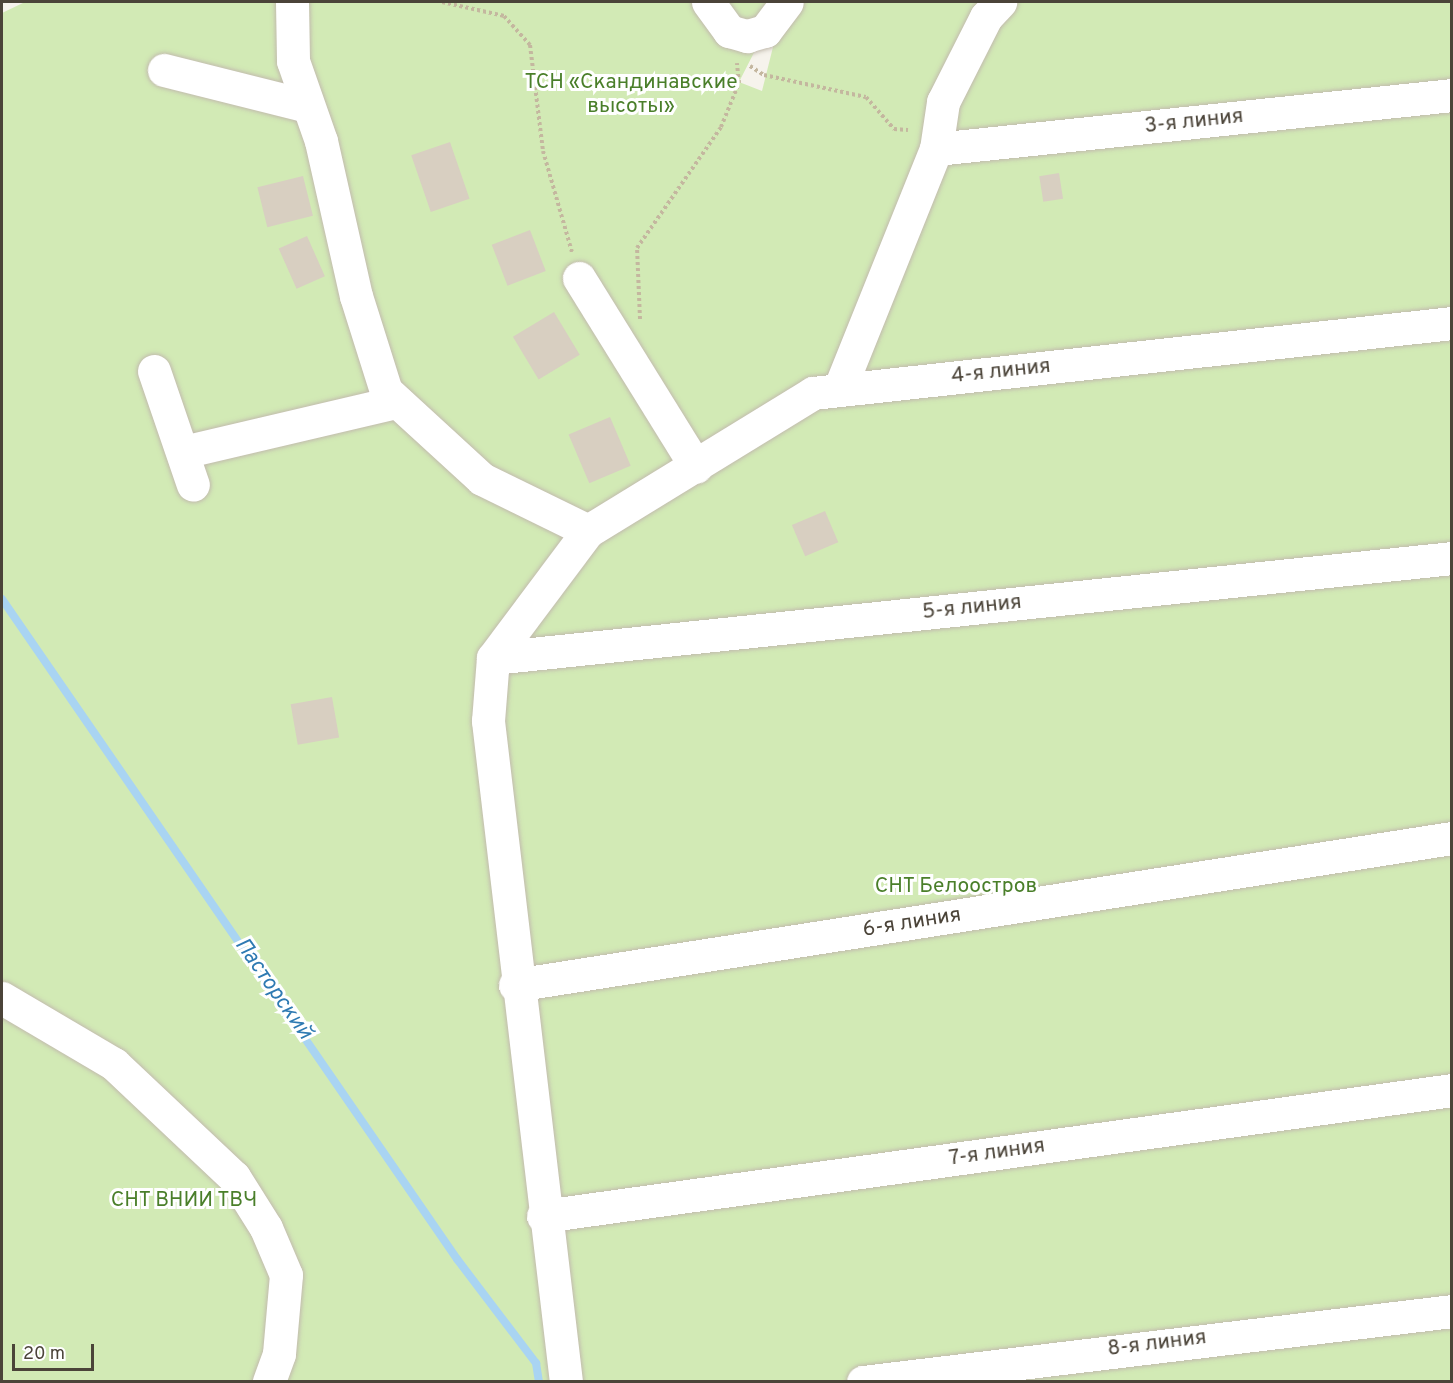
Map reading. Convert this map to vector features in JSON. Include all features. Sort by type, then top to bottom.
[{"type":"street","points":[[292,2],[293,61],[321,141],[356,296],[386,391],[482,479],[588,531],[493,658],[488,721],[515,985],[566,1382]]},
{"type":"street","points":[[708,2],[729,31],[747,36],[765,31],[787,2]]},
{"type":"street","points":[[839,390],[938,140],[943,102],[986,17],[1000,2]]},
{"type":"street","points":[[164,70],[307,106]]},
{"type":"street","name":"3-я линия","points":[[938,140],[1452,94]]},
{"type":"street","points":[[579,278],[639,371],[696,467]]},
{"type":"street","name":"4-я линия","points":[[588,531],[696,467],[813,393],[1452,323]]},
{"type":"street","points":[[154,371],[193,485]]},
{"type":"street","points":[[183,452],[398,402]]},
{"type":"street","name":"5-я линия","points":[[493,658],[1452,558]]},
{"type":"street","name":"6-я линия","points":[[515,985],[1452,838]]},
{"type":"street","points":[[2,998],[114,1064],[234,1177],[266,1228],[286,1275],[279,1354],[269,1382]]},
{"type":"street","name":"7-я линия","points":[[543,1216],[1452,1090]]},
{"type":"street","name":"8-я линия","points":[[862,1382],[1452,1311]]},
{"type":"path","points":[[442,2],[504,16],[530,45],[543,151],[579,278]]},
{"type":"path","points":[[639,371],[636,248],[721,127],[739,83],[736,57],[764,75],[866,97],[894,129],[938,140]]},
{"type":"green space","name":"СНТ Белоостров","points":[[25,2],[787,2],[765,31],[739,82],[762,91],[774,43],[803,2],[1451,2],[1451,1381],[2,1382],[2,13]]},
{"type":"building","points":[[450,142],[470,199],[431,212],[411,155]]},
{"type":"building","points":[[1059,173],[1063,199],[1043,202],[1039,176]]},
{"type":"building","points":[[303,176],[313,216],[267,227],[257,187]]},
{"type":"building","points":[[530,230],[546,271],[507,286],[492,245]]},
{"type":"building","points":[[307,236],[325,276],[297,289],[279,249]]},
{"type":"building","points":[[554,312],[580,355],[539,380],[513,337]]},
{"type":"building","points":[[610,417],[631,466],[589,483],[569,435]]},
{"type":"building","points":[[825,511],[838,542],[805,556],[792,525]]},
{"type":"building","points":[[332,697],[339,737],[298,745],[291,704]]},
{"type":"waterway","name":"Пасторский","points":[[2,599],[457,1259],[536,1363],[539,1382]]},
{"type":"park label","name":"ТСН «Скандинавские высоты»","points":[[631,95]]},
{"type":"park label","name":"СНТ ВНИИ ТВЧ","points":[[184,1201]]}]
